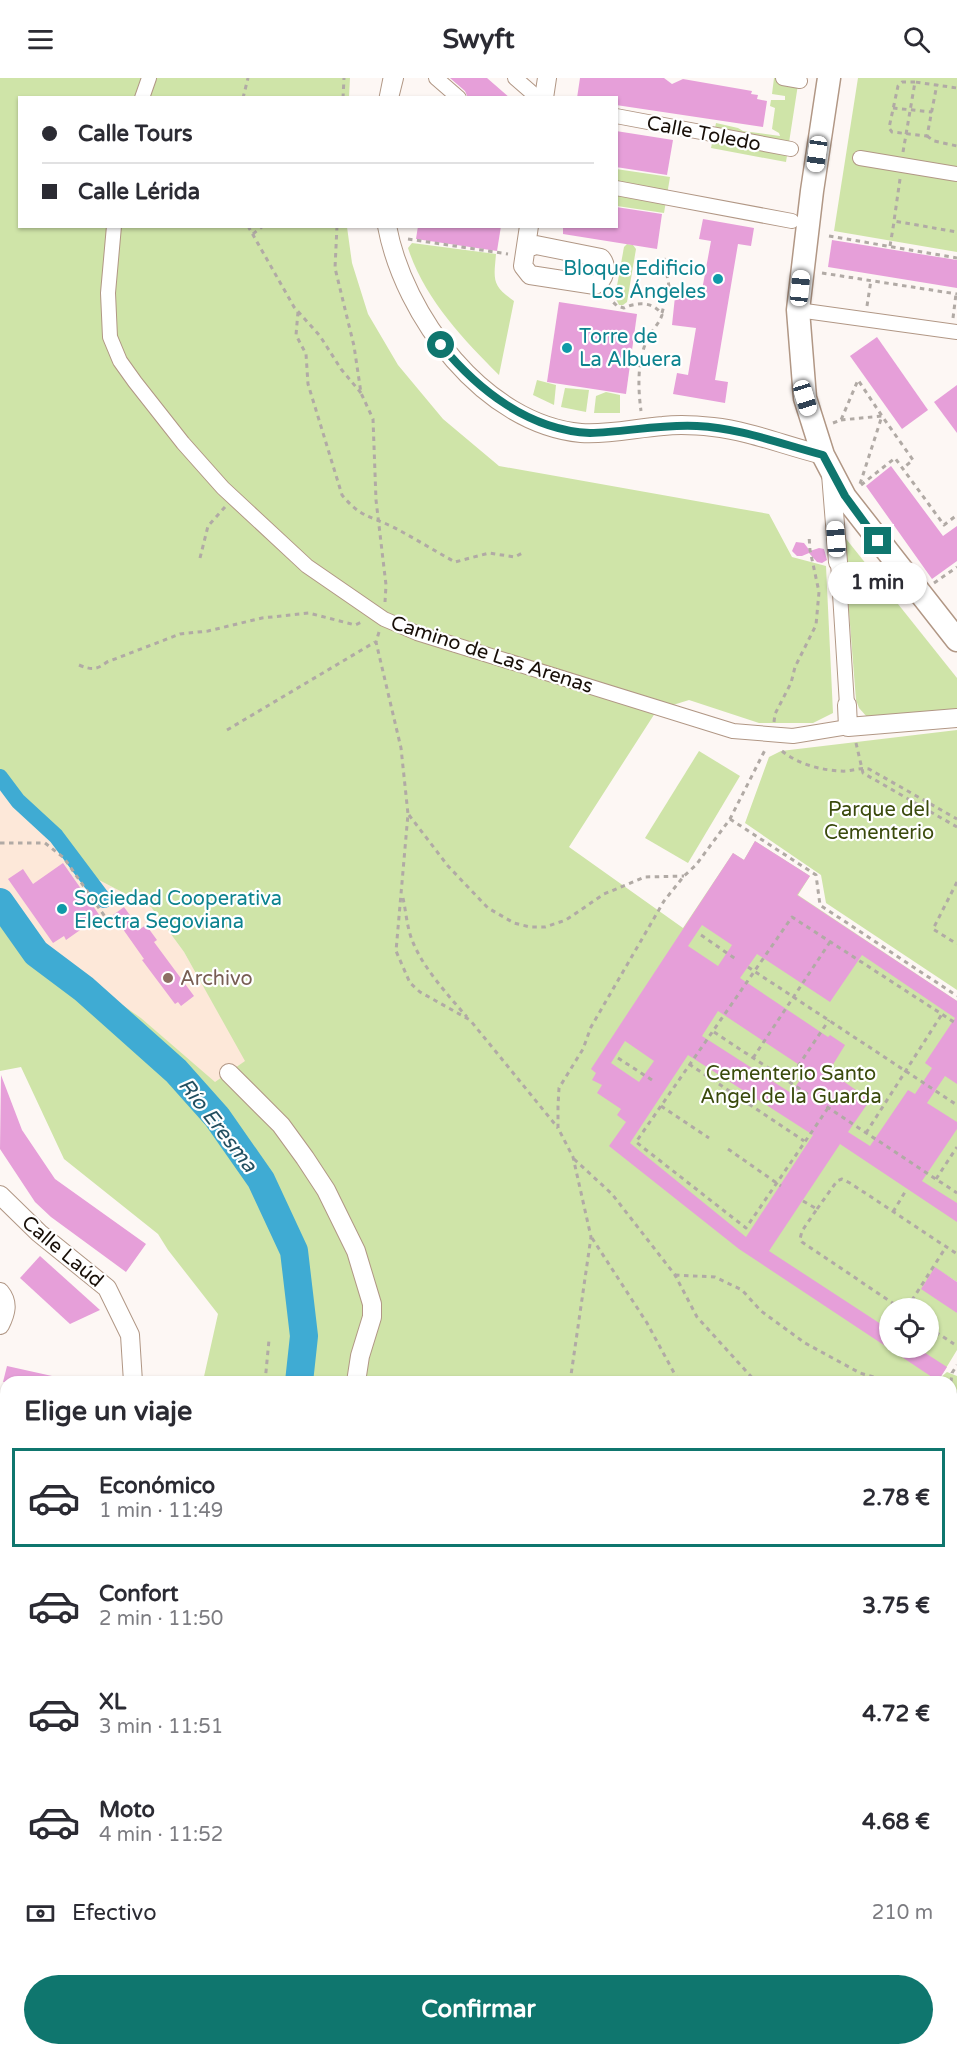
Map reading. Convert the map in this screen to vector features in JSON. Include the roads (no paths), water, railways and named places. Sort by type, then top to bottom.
[{"type":"street","points":[[143,96],[149,78]]},
{"type":"street","points":[[392,96],[396,78]]},
{"type":"street","points":[[436,78],[457,96]]},
{"type":"street","points":[[515,78],[536,96]]},
{"type":"street","points":[[544,96],[547,78]]},
{"type":"street","points":[[783,78],[800,81]]},
{"type":"street","points":[[829,78],[810,202],[798,310],[805,398],[827,464],[838,562],[848,727],[957,718]]},
{"type":"street","name":"Calle Toledo","points":[[618,116],[791,149]]},
{"type":"street","points":[[860,158],[957,174]]},
{"type":"street","points":[[618,188],[792,221]]},
{"type":"street","name":"Camino de Las Arenas","points":[[114,228],[108,293],[110,337],[114,349],[135,382],[176,434],[232,497],[307,566],[380,616],[456,646],[733,731],[793,736],[848,727]]},
{"type":"street","points":[[529,228],[529,250]]},
{"type":"street","points":[[529,250],[601,258],[605,269],[602,280],[595,285],[530,275],[523,266],[529,250],[537,228]]},
{"type":"street","points":[[394,232],[398,267],[423,318],[454,360],[493,396],[535,420],[566,430],[601,433],[665,426],[713,427],[744,432],[827,464],[865,525],[957,640]]},
{"type":"street","points":[[798,310],[954,332]]},
{"type":"street","points":[[229,1072],[280,1125],[305,1158],[326,1190],[356,1251],[372,1304],[372,1317],[360,1356],[357,1376]]},
{"type":"street","name":"Calle Laúd","points":[[0,1195],[39,1233],[107,1288],[130,1335],[133,1376]]},
{"type":"street","points":[[0,1292],[5,1298],[6,1307],[0,1325]]},
{"type":"lane","points":[[384,96],[388,78]]},
{"type":"waterway","points":[[0,777],[18,801],[56,836],[104,900]]},
{"type":"waterway","name":"Río Eresma","points":[[0,902],[36,953],[84,989],[176,1071],[217,1117],[261,1180],[294,1251],[304,1336],[300,1376]]},
{"type":"place","name":"Bloque Edificio Los Ángeles","points":[[718,279]]},
{"type":"place","name":"Torre de La Albuera","points":[[567,348]]},
{"type":"place","name":"Sociedad Cooperativa Electra Segoviana","points":[[62,909]]},
{"type":"place","name":"Archivo","points":[[168,978]]},
{"type":"park label","name":"Parque del Cementerio","points":[[879,820]]},
{"type":"park label","name":"Cementerio Santo Angel de la Guarda","points":[[791,1084]]}]
